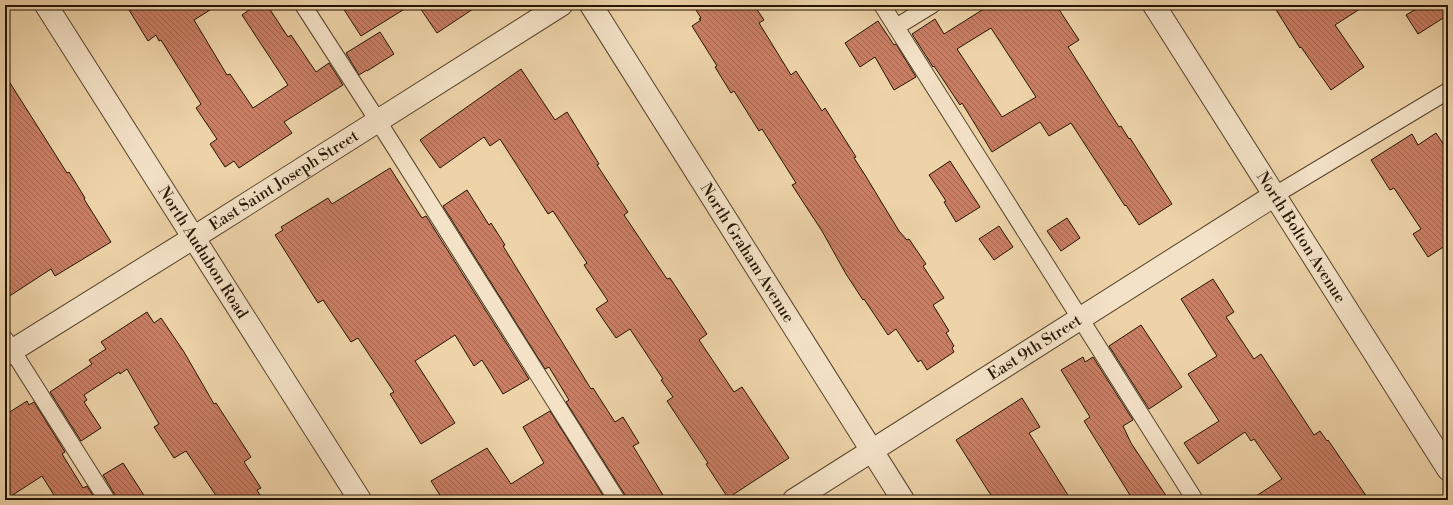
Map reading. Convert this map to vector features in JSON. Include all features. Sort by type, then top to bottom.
[{"type":"street","name":"North Audubon Road","points":[[46,5],[360,500]]},
{"type":"street","name":"East Saint Joseph Street","points":[[7,348],[193,238],[561,5]]},
{"type":"street","name":"North Graham Avenue","points":[[591,5],[903,500]]},
{"type":"street","name":"North Bolton Avenue","points":[[1154,5],[1448,469]]},
{"type":"street","name":"East 9th Street","points":[[794,500],[1275,195]]},
{"type":"lane","points":[[303,5],[617,500]]},
{"type":"lane","points":[[882,5],[1195,500]]},
{"type":"lane","points":[[896,28],[932,5]]},
{"type":"lane","points":[[1275,195],[1448,91]]},
{"type":"lane","points":[[7,348],[107,500]]},
{"type":"building","points":[[126,5],[218,5],[194,20],[227,75],[230,74],[253,108],[288,85],[242,15],[256,5],[267,5],[288,37],[291,35],[316,72],[329,63],[343,85],[284,122],[292,133],[239,168],[234,161],[225,167],[210,144],[217,139],[196,108],[201,104],[161,40],[159,41],[156,35],[148,41]]},
{"type":"building","points":[[341,5],[411,5],[361,36]]},
{"type":"building","points":[[418,5],[479,5],[437,33]]},
{"type":"building","points":[[693,5],[754,5],[764,20],[759,23],[791,75],[796,71],[822,111],[825,108],[856,157],[854,158],[899,231],[907,240],[909,239],[926,264],[923,266],[944,298],[933,305],[949,331],[946,333],[954,346],[952,348],[954,352],[927,370],[921,360],[918,362],[896,329],[888,335],[846,274],[822,231],[792,185],[796,183],[762,129],[759,131],[734,91],[731,93],[715,67],[717,66],[692,26],[701,20],[699,19],[701,18]]},
{"type":"building","points":[[990,5],[1056,5],[1079,40],[1068,47],[1119,127],[1121,126],[1129,139],[1130,138],[1172,204],[1139,225],[1071,123],[1049,136],[1040,122],[992,152],[962,103],[960,105],[912,34],[935,19],[944,34]],"holes":[[[991,28],[1036,97],[1002,117],[957,49]]]},
{"type":"building","points":[[1273,5],[1366,5],[1335,25],[1364,67],[1331,90],[1301,47],[1300,48]]},
{"type":"building","points":[[1423,5],[1448,5],[1448,15],[1418,34],[1406,15]]},
{"type":"building","points":[[878,21],[894,45],[896,44],[916,77],[894,90],[875,57],[860,67],[845,43]]},
{"type":"building","points":[[380,32],[394,54],[359,75],[346,53]]},
{"type":"building","points":[[521,69],[555,120],[567,112],[599,164],[597,165],[628,212],[624,215],[667,279],[670,278],[707,334],[699,340],[734,392],[742,387],[789,458],[728,498],[706,464],[708,463],[667,401],[673,397],[630,329],[616,338],[596,309],[608,301],[584,265],[587,263],[553,211],[548,214],[500,139],[490,146],[484,137],[440,168],[420,140]]},
{"type":"building","points":[[5,75],[67,173],[69,172],[111,242],[55,276],[51,269],[5,299]]},
{"type":"building","points":[[1436,133],[1448,151],[1448,244],[1428,257],[1413,234],[1421,229],[1394,188],[1390,190],[1371,160],[1412,134],[1418,145]]},
{"type":"building","points":[[950,161],[980,207],[956,222],[944,202],[946,201],[929,175]]},
{"type":"building","points":[[390,168],[422,218],[426,216],[529,379],[503,394],[482,360],[474,366],[455,335],[415,361],[455,423],[421,444],[390,394],[394,392],[358,338],[351,342],[323,300],[318,303],[275,235],[283,230],[281,227],[328,198],[332,204]]},
{"type":"building","points":[[467,190],[489,225],[491,223],[505,245],[503,246],[591,389],[593,388],[615,422],[623,417],[639,443],[633,446],[666,500],[626,500],[625,495],[566,402],[569,400],[549,367],[545,369],[443,206]]},
{"type":"building","points":[[1067,218],[1080,238],[1061,251],[1047,231]]},
{"type":"building","points":[[999,226],[1013,247],[994,260],[979,239]]},
{"type":"building","points":[[1213,279],[1234,312],[1226,317],[1254,359],[1261,354],[1314,435],[1320,431],[1327,441],[1328,440],[1369,500],[1250,500],[1282,479],[1254,439],[1251,441],[1245,432],[1198,464],[1184,443],[1219,421],[1188,374],[1217,356],[1181,299]]},
{"type":"building","points":[[147,312],[154,323],[161,318],[184,352],[214,404],[216,403],[251,457],[244,462],[261,488],[257,490],[263,500],[219,500],[186,451],[174,458],[154,427],[159,424],[127,369],[120,374],[119,372],[84,395],[87,400],[84,402],[101,428],[81,441],[50,392],[92,364],[89,360],[106,349],[101,342]]},
{"type":"building","points":[[1141,325],[1182,387],[1149,409],[1109,346]]},
{"type":"building","points":[[1083,357],[1085,362],[1093,357],[1133,420],[1123,426],[1131,443],[1169,500],[1133,500],[1084,421],[1090,417],[1061,370]]},
{"type":"building","points":[[1022,398],[1040,427],[1029,433],[1071,500],[994,500],[956,440]]},
{"type":"building","points":[[27,401],[29,405],[34,402],[65,452],[62,454],[83,488],[87,486],[96,500],[57,500],[42,476],[5,500],[5,415]]},
{"type":"building","points":[[550,411],[606,500],[443,500],[431,481],[487,448],[511,484],[544,463],[523,427]]},
{"type":"building","points":[[123,463],[147,500],[116,500],[115,495],[103,475]]}]
